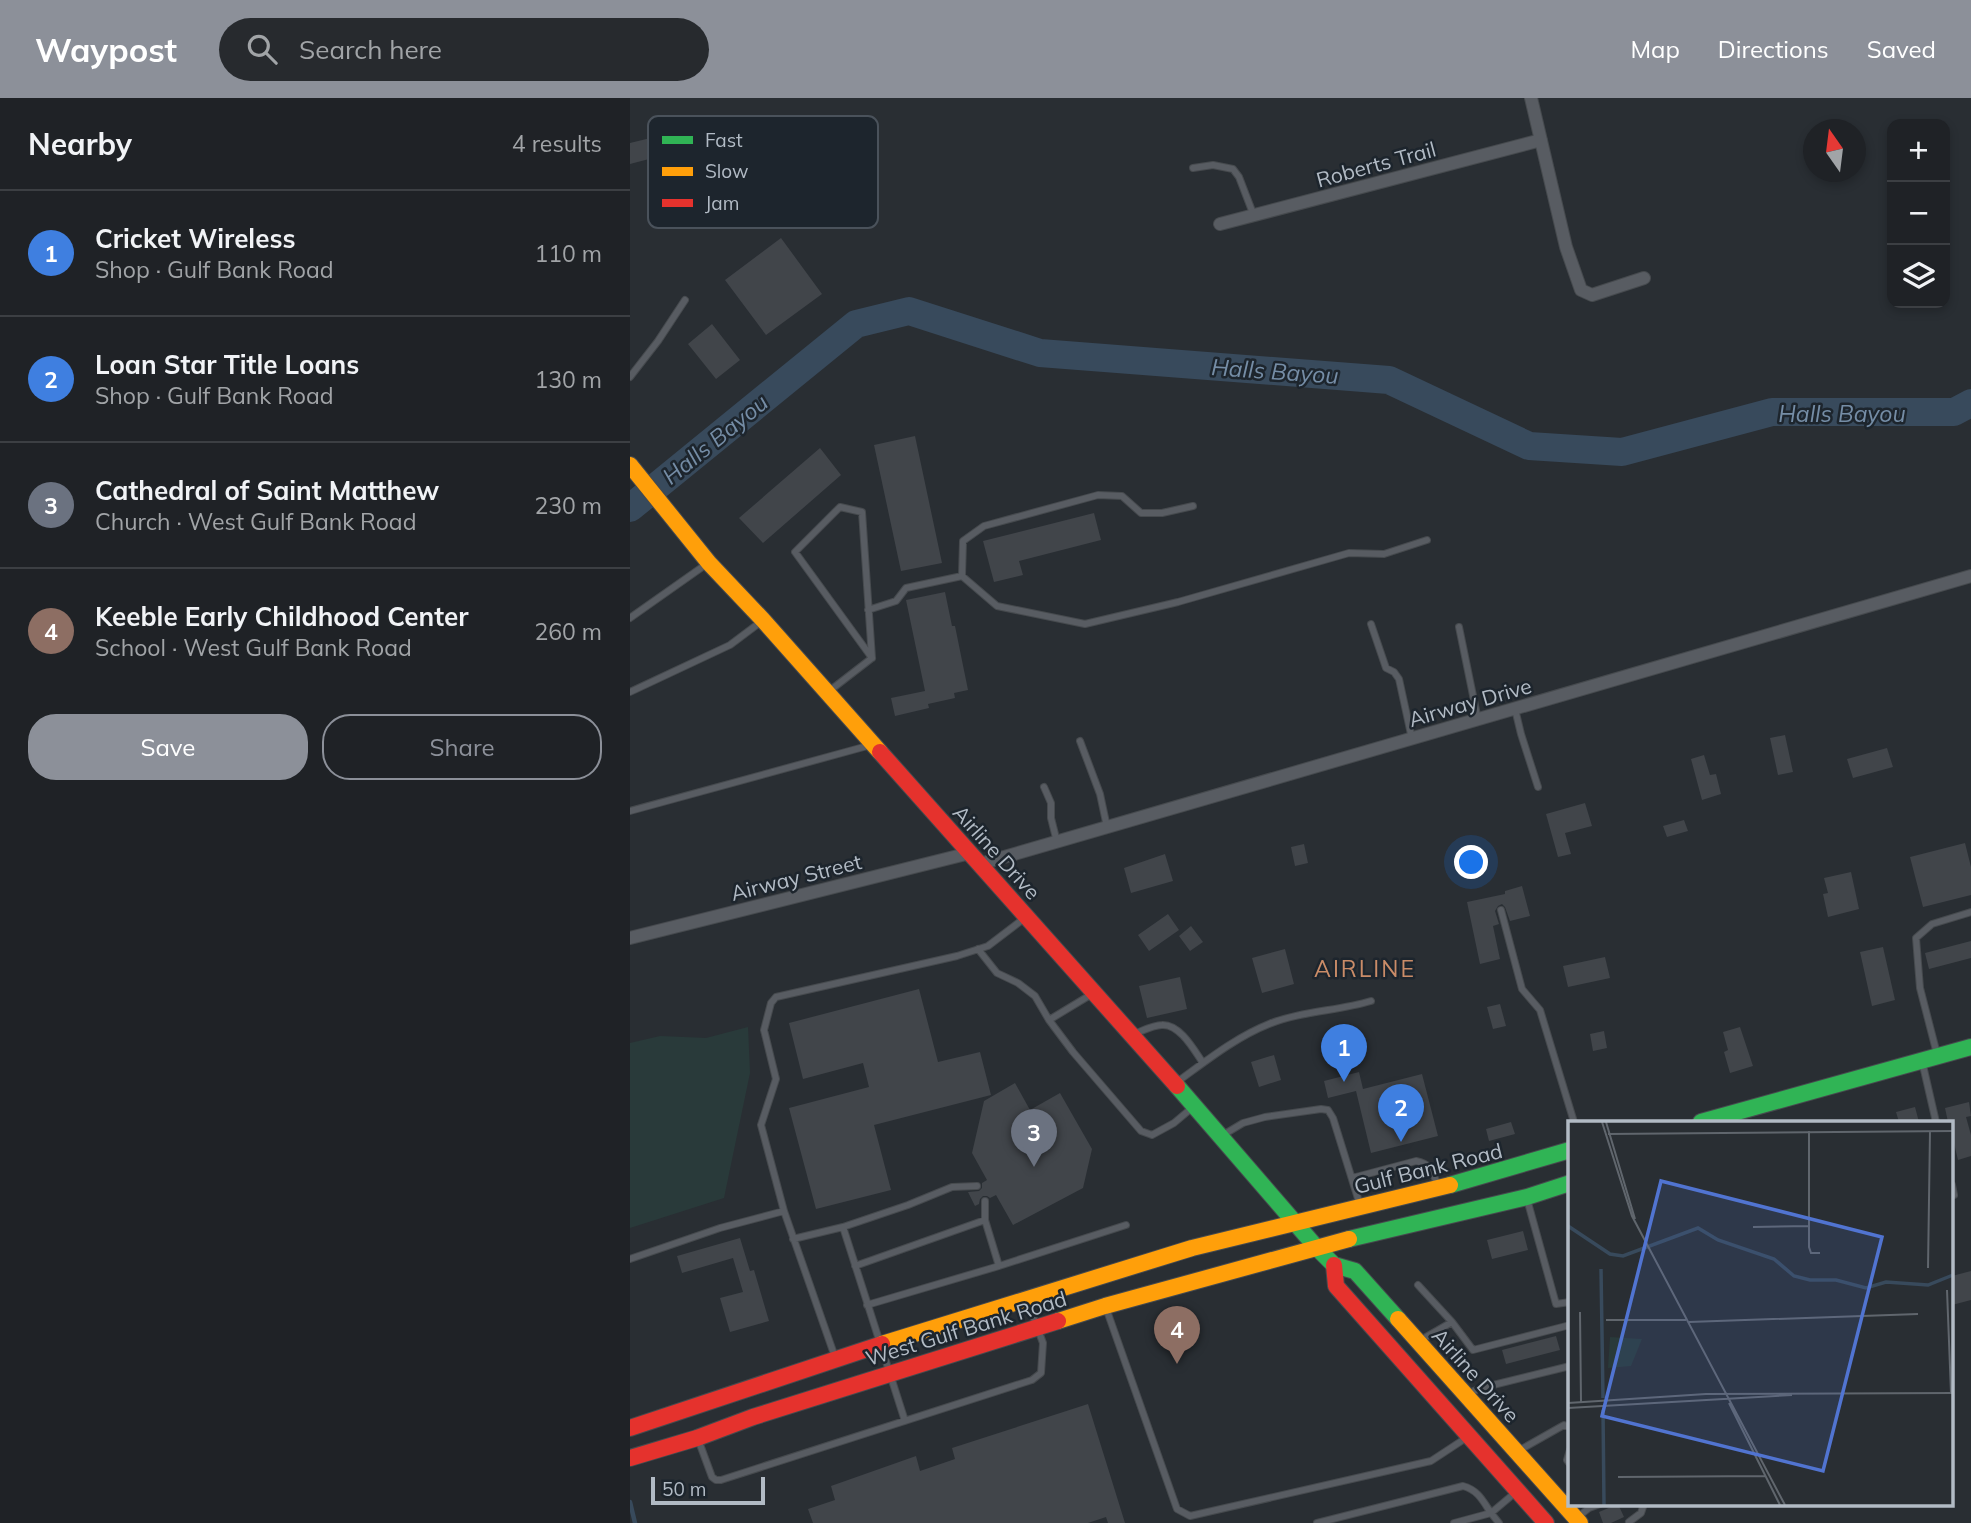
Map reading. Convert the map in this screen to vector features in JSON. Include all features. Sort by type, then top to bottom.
[{"type":"main road","name":"Airline Drive","points":[[630,465],[709,562],[1027,916],[1317,1247],[1334,1265],[1355,1271],[1578,1521]]},
{"type":"main road","points":[[1705,1121],[1971,1047]]},
{"type":"main road","name":"Gulf Bank Road","points":[[1296,1223],[1438,1188],[1568,1151]]},
{"type":"main road","points":[[1317,1247],[1527,1197],[1568,1184]]},
{"type":"main road","name":"West Gulf Bank Road","points":[[630,1428],[835,1359],[1192,1248],[1296,1223]]},
{"type":"main road","name":"West Gulf Bank Road","points":[[630,1458],[1105,1306],[1317,1247]]},
{"type":"main road","name":"Airline Drive","points":[[1334,1265],[1336,1286],[1546,1523]]},
{"type":"street","points":[[1531,98],[1566,247],[1581,290],[1592,295],[1644,278]]},
{"type":"street","name":"Roberts Trail","points":[[1220,225],[1541,140]]},
{"type":"street","name":"Airway Drive","points":[[975,859],[1058,842],[1971,576]]},
{"type":"street","name":"Airway Street","points":[[630,938],[975,859]]},
{"type":"lane","points":[[1193,168],[1213,165],[1233,169],[1239,177],[1254,215]]},
{"type":"lane","points":[[630,377],[685,300]]},
{"type":"lane","points":[[962,576],[963,541],[984,526],[1098,495],[1122,496],[1141,513],[1162,513],[1193,506]]},
{"type":"lane","points":[[840,507],[862,512],[872,658],[795,552],[840,507]]},
{"type":"lane","points":[[962,576],[998,606],[1085,624],[1178,602],[1349,553],[1384,554],[1427,540]]},
{"type":"lane","points":[[630,618],[709,562]]},
{"type":"lane","points":[[868,610],[896,601],[906,588],[962,576]]},
{"type":"lane","points":[[630,692],[730,645],[763,620]]},
{"type":"lane","points":[[1371,624],[1386,668],[1394,672],[1399,679],[1412,739]]},
{"type":"lane","points":[[1459,628],[1478,720]]},
{"type":"lane","points":[[827,694],[872,658]]},
{"type":"lane","points":[[1515,709],[1538,788]]},
{"type":"lane","points":[[1080,741],[1100,794],[1107,827]]},
{"type":"lane","points":[[630,811],[873,745]]},
{"type":"lane","points":[[1044,787],[1051,803],[1051,818],[1058,842]]},
{"type":"lane","points":[[1501,910],[1522,989],[1540,1010],[1574,1121]]},
{"type":"lane","points":[[1938,1055],[1920,988],[1916,938],[1932,924],[1971,912]]},
{"type":"lane","points":[[835,1359],[784,1211],[761,1125],[776,1080],[764,1030],[771,1003],[776,997],[957,956],[988,946],[1027,916]]},
{"type":"lane","points":[[978,949],[997,973],[1018,983],[1035,996],[1073,1052],[1141,1131],[1152,1135],[1162,1131],[1195,1106]]},
{"type":"lane","points":[[1049,1020],[1094,993]]},
{"type":"lane","points":[[1175,1084],[1251,1032],[1271,1023],[1347,1008],[1371,1000]]},
{"type":"lane","points":[[1132,1035],[1161,1024],[1173,1028],[1187,1041],[1203,1063]]},
{"type":"lane","points":[[1921,1060],[1936,1121]]},
{"type":"lane","points":[[1222,1136],[1243,1123],[1265,1117],[1328,1110],[1333,1118],[1360,1207]]},
{"type":"lane","points":[[1352,1178],[1416,1161],[1431,1168],[1438,1188]]},
{"type":"lane","points":[[793,1239],[843,1227],[952,1188],[977,1186]]},
{"type":"lane","points":[[1527,1197],[1556,1304],[1568,1302]]},
{"type":"lane","points":[[985,1201],[985,1220],[999,1266]]},
{"type":"lane","points":[[630,1259],[720,1228],[784,1211]]},
{"type":"lane","points":[[855,1266],[985,1220]]},
{"type":"lane","points":[[867,1305],[1126,1225]]},
{"type":"lane","points":[[843,1227],[905,1421]]},
{"type":"lane","points":[[1418,1285],[1473,1350],[1568,1326]]},
{"type":"lane","points":[[697,1437],[712,1478],[721,1480],[1038,1378],[1042,1367],[1043,1343],[1027,1299]]},
{"type":"lane","points":[[1105,1306],[1177,1509],[1190,1516],[1431,1461],[1469,1436]]},
{"type":"lane","points":[[1418,1342],[1452,1322]]},
{"type":"lane","points":[[1465,1395],[1482,1388],[1568,1366]]},
{"type":"lane","points":[[1516,1452],[1564,1425],[1568,1426]]},
{"type":"lane","points":[[1317,1523],[1463,1486],[1473,1489],[1480,1496],[1499,1523]]},
{"type":"lane","points":[[1454,1523],[1492,1514],[1517,1491]]},
{"type":"lane","points":[[1578,1521],[1589,1508],[1594,1506]]},
{"type":"lane","points":[[1629,1523],[1641,1513],[1643,1506]]},
{"type":"shaded area","points":[[748,1027],[750,1073],[724,1198],[630,1228],[630,1043],[660,1036],[706,1038]]},
{"type":"building","points":[[648,139],[648,159],[630,164],[630,143]]},
{"type":"building","points":[[781,238],[822,294],[766,335],[725,280]]},
{"type":"building","points":[[712,324],[740,360],[716,379],[688,344]]},
{"type":"building","points":[[915,436],[942,563],[901,571],[874,445]]},
{"type":"building","points":[[820,448],[841,475],[763,543],[739,518]]},
{"type":"building","points":[[1094,513],[1101,540],[1019,561],[1023,575],[994,582],[983,541]]},
{"type":"building","points":[[945,592],[968,690],[954,693],[955,698],[928,704],[929,708],[895,716],[891,698],[925,691],[906,600]]},
{"type":"building","points":[[1785,735],[1793,772],[1778,775],[1770,738]]},
{"type":"building","points":[[1887,748],[1893,767],[1853,778],[1847,759]]},
{"type":"building","points":[[1704,755],[1710,775],[1716,774],[1721,794],[1702,800],[1691,759]]},
{"type":"building","points":[[1585,803],[1592,826],[1565,833],[1571,854],[1558,857],[1546,814]]},
{"type":"building","points":[[1684,820],[1688,831],[1667,837],[1663,826]]},
{"type":"building","points":[[1965,843],[1971,867],[1971,895],[1923,907],[1910,857]]},
{"type":"building","points":[[1304,844],[1308,863],[1295,866],[1291,847]]},
{"type":"building","points":[[1165,854],[1173,881],[1131,893],[1124,868]]},
{"type":"building","points":[[1851,872],[1859,909],[1828,917],[1823,894],[1828,893],[1824,878]]},
{"type":"building","points":[[1522,886],[1530,916],[1510,921],[1505,907],[1502,904],[1498,906],[1495,911],[1499,924],[1493,926],[1500,959],[1480,964],[1467,902],[1505,894],[1505,891]]},
{"type":"building","points":[[1168,914],[1179,930],[1149,951],[1138,935]]},
{"type":"building","points":[[1191,926],[1203,942],[1190,951],[1179,936]]},
{"type":"building","points":[[1971,941],[1971,958],[1929,969],[1925,953]]},
{"type":"building","points":[[1883,947],[1895,1000],[1872,1006],[1860,952]]},
{"type":"building","points":[[1285,949],[1294,984],[1262,993],[1252,958]]},
{"type":"building","points":[[1605,957],[1610,978],[1568,987],[1563,966]]},
{"type":"building","points":[[1180,977],[1187,1009],[1147,1018],[1139,986]]},
{"type":"building","points":[[919,989],[938,1062],[980,1052],[991,1095],[874,1125],[891,1190],[816,1209],[789,1108],[869,1087],[863,1063],[803,1079],[789,1023]]},
{"type":"building","points":[[1500,1004],[1506,1026],[1493,1029],[1487,1007]]},
{"type":"building","points":[[1740,1027],[1753,1066],[1730,1073],[1724,1052],[1728,1050],[1723,1032]]},
{"type":"building","points":[[1604,1031],[1607,1048],[1593,1051],[1590,1034]]},
{"type":"building","points":[[1274,1055],[1281,1080],[1259,1087],[1251,1062]]},
{"type":"building","points":[[1359,1072],[1363,1089],[1422,1074],[1438,1136],[1371,1153],[1356,1091],[1328,1098],[1324,1081]]},
{"type":"building","points":[[1015,1083],[1030,1110],[1060,1093],[1092,1149],[1083,1188],[1013,1225],[996,1195],[990,1198],[983,1196],[975,1206],[968,1192],[979,1191],[982,1183],[987,1180],[972,1153],[984,1101]]},
{"type":"building","points":[[1969,1102],[1971,1116],[1966,1117],[1971,1135],[1971,1156],[1958,1160],[1954,1143],[1954,1121],[1948,1121],[1945,1108]]},
{"type":"building","points":[[1915,1107],[1919,1121],[1899,1121],[1896,1112]]},
{"type":"building","points":[[1511,1122],[1515,1134],[1489,1141],[1486,1129]]},
{"type":"building","points":[[1523,1231],[1528,1250],[1492,1259],[1487,1240]]},
{"type":"building","points":[[740,1238],[750,1271],[754,1270],[769,1321],[730,1332],[720,1298],[743,1292],[733,1258],[682,1273],[677,1256]]},
{"type":"building","points":[[1971,1271],[1971,1300],[1954,1304],[1954,1275]]},
{"type":"building","points":[[1556,1336],[1560,1350],[1506,1364],[1502,1350]]},
{"type":"building","points":[[1088,1404],[1125,1523],[1108,1523],[1106,1517],[1088,1523],[813,1523],[808,1509],[835,1500],[831,1486],[916,1456],[920,1471],[955,1459],[952,1448]]},
{"type":"building","points":[[1619,1506],[1624,1517],[1611,1523],[1603,1523],[1599,1512]]},
{"type":"waterway","name":"Halls Bayou","points":[[630,508],[856,324],[909,311],[1040,353],[1389,380],[1529,446],[1622,452],[1772,412],[1954,412],[1971,403]]},
{"type":"waterway","points":[[630,1502],[635,1523]]},
{"type":"traffic: fast","points":[[1705,1121],[1971,1047]]},
{"type":"traffic: fast","points":[[1177,1086],[1316,1247],[1334,1265],[1355,1271],[1398,1319]]},
{"type":"traffic: fast","points":[[1450,1185],[1568,1151]]},
{"type":"traffic: fast","points":[[1349,1239],[1527,1197],[1568,1184]]},
{"type":"traffic: slow","points":[[630,465],[709,563],[880,752]]},
{"type":"traffic: slow","points":[[882,1344],[1192,1248],[1450,1185]]},
{"type":"traffic: slow","points":[[1058,1321],[1349,1239]]},
{"type":"traffic: slow","points":[[1398,1319],[1580,1523]]},
{"type":"traffic: jam","points":[[880,752],[1177,1086]]},
{"type":"traffic: jam","points":[[1334,1265],[1336,1286],[1546,1523]]},
{"type":"traffic: jam","points":[[630,1458],[1058,1321]]},
{"type":"traffic: jam","points":[[630,1428],[882,1344]]},
{"type":"place","name":"Cricket Wireless","points":[[1344,1082]]},
{"type":"place","name":"Loan Star Title Loans","points":[[1401,1142]]},
{"type":"place","name":"Cathedral of Saint Matthew","points":[[1034,1167]]},
{"type":"place","name":"Keeble Early Childhood Center","points":[[1177,1364]]},
{"type":"district","name":"AIRLINE","points":[[1365,968]]}]
